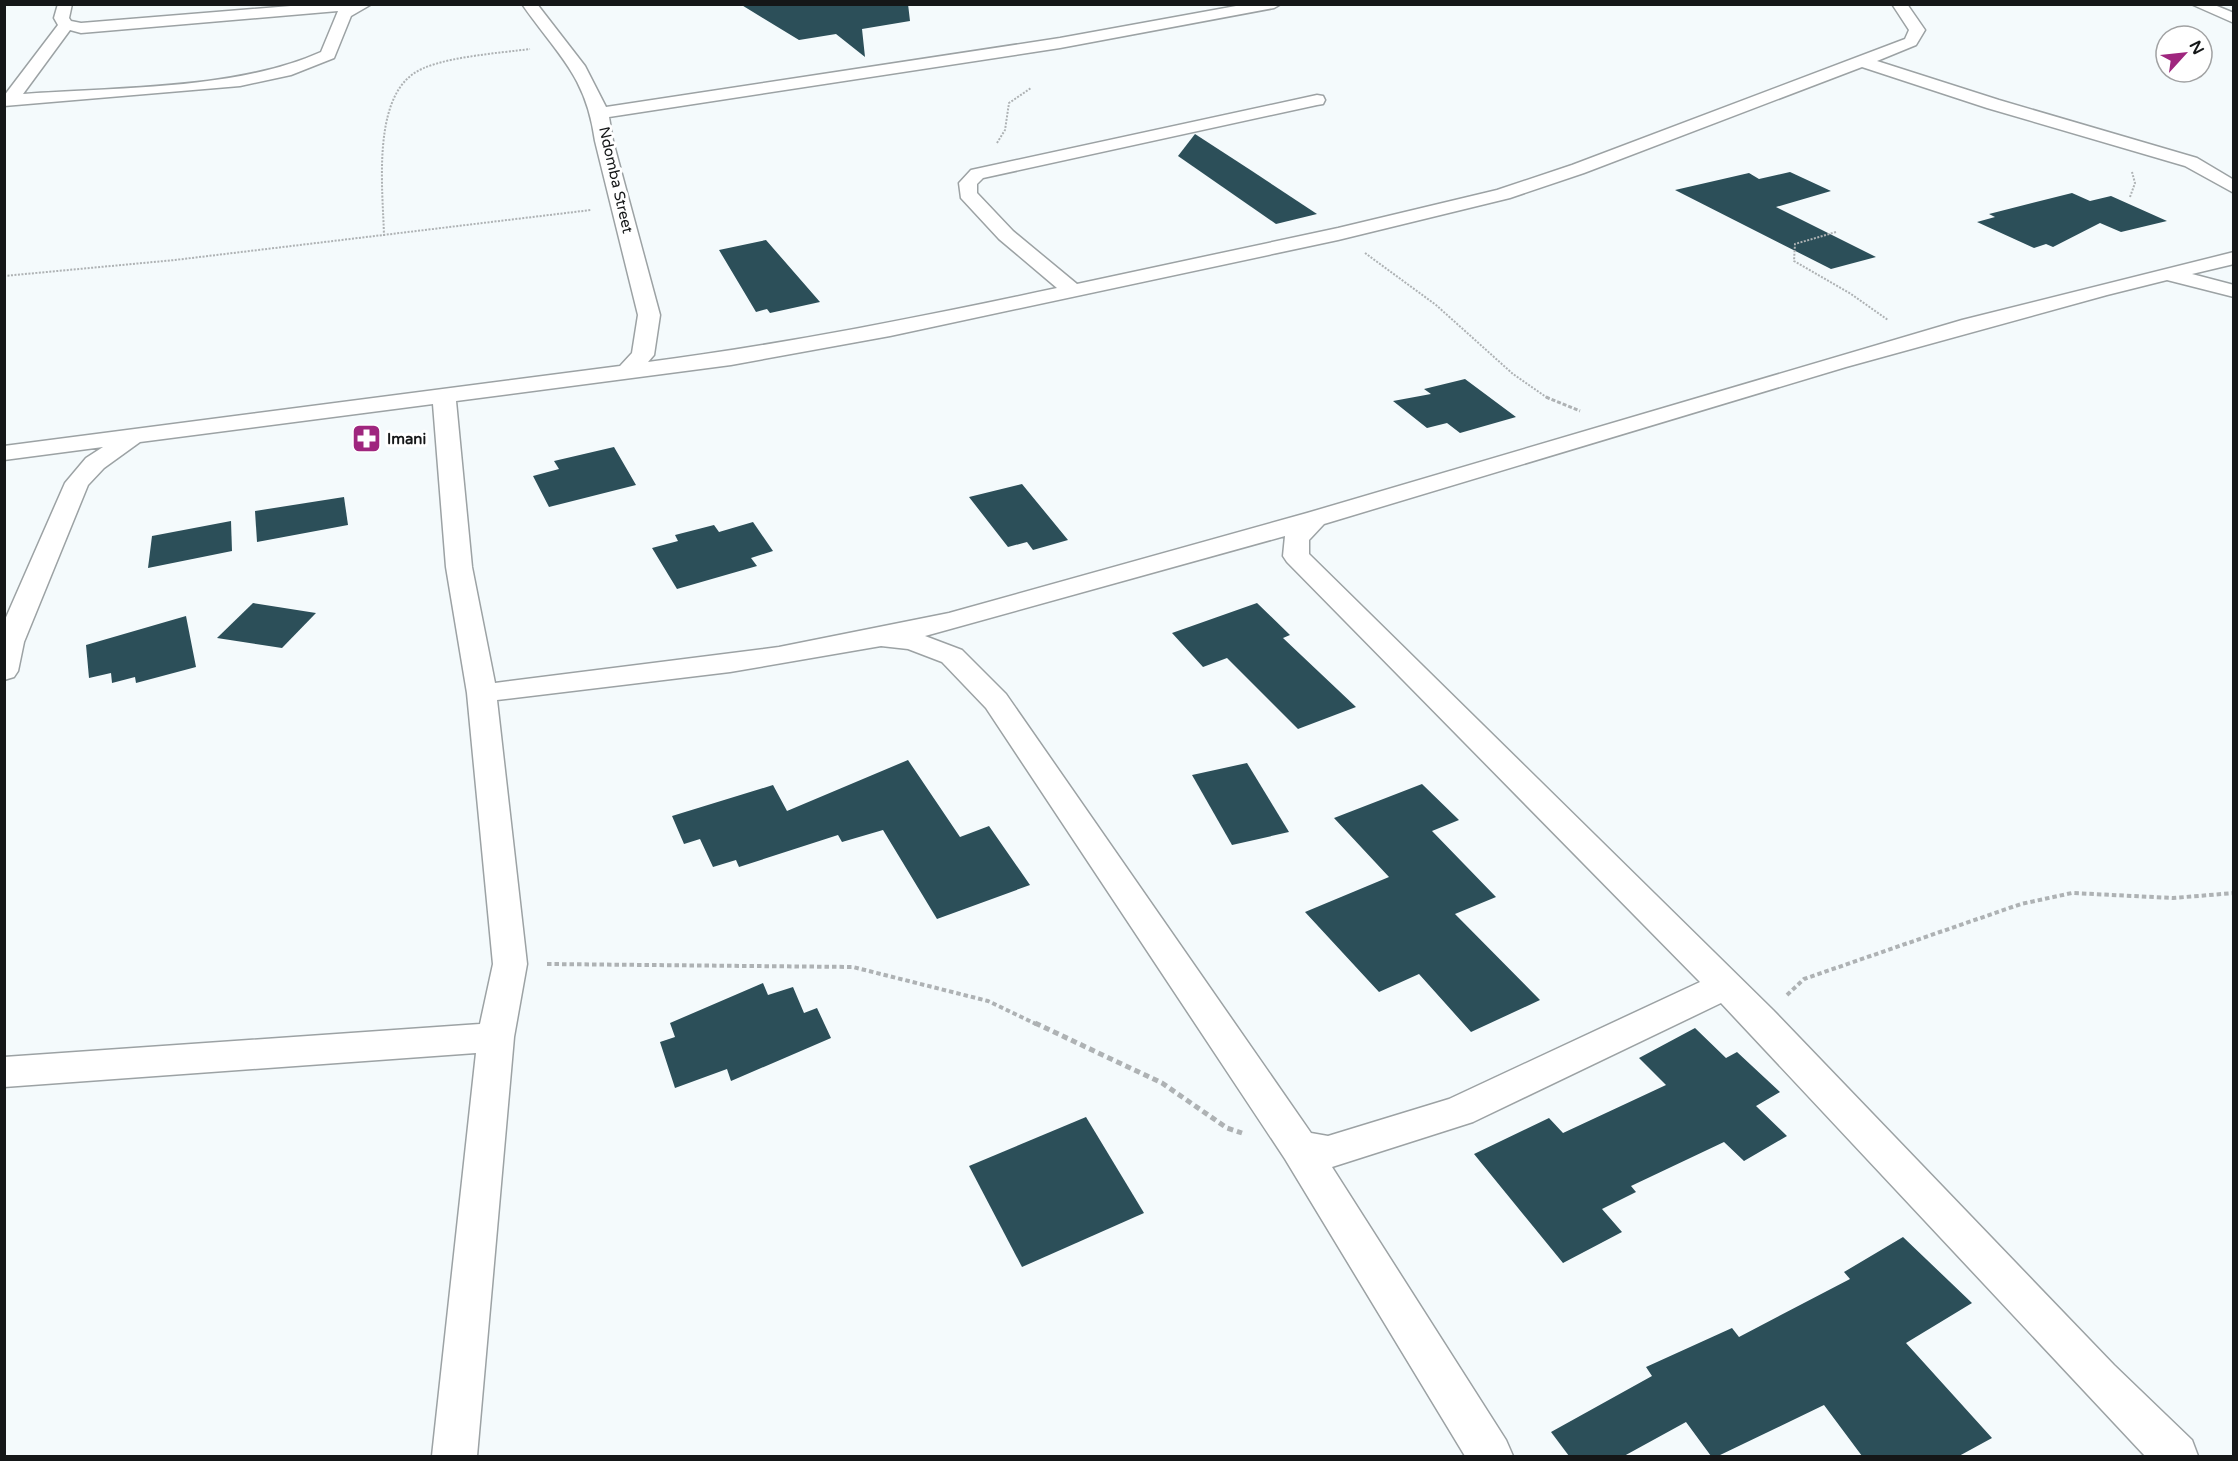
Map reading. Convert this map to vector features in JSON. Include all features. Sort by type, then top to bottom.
[{"type":"street","points":[[65,4],[61,18],[66,25]]},
{"type":"street","points":[[66,25],[107,27],[373,4]]},
{"type":"street","name":"Ndomba Street","points":[[529,4],[587,77],[601,113],[604,141],[649,315],[643,355],[628,370]]},
{"type":"street","points":[[601,113],[1060,43],[1274,4]]},
{"type":"street","points":[[4,453],[731,358],[867,334],[1338,234],[1503,194],[1578,169],[1756,99],[1863,62],[1911,42],[1917,30],[1899,4]]},
{"type":"street","points":[[2198,4],[2234,19]]},
{"type":"street","points":[[7,101],[175,88],[276,74],[309,64],[328,55],[344,14],[356,6]]},
{"type":"street","points":[[7,101],[66,25]]},
{"type":"street","points":[[1863,62],[1993,104],[2191,162],[2234,188]]},
{"type":"street","points":[[1071,289],[1006,236],[968,194],[968,183],[977,174],[1317,100]]},
{"type":"street","points":[[482,693],[654,674],[879,638],[1315,519],[1924,338],[2164,273],[2234,258]]},
{"type":"street","points":[[2164,273],[2234,291]]},
{"type":"street","points":[[444,396],[459,567],[482,693],[510,964],[496,1037],[455,1456]]},
{"type":"street","points":[[4,671],[7,642],[77,483],[95,463],[135,437]]},
{"type":"street","points":[[1296,556],[1296,538],[1315,519]]},
{"type":"street","points":[[1241,540],[1296,556],[1760,1020],[2099,1379],[2176,1456]]},
{"type":"street","points":[[952,656],[992,609]]},
{"type":"street","points":[[879,638],[913,641],[952,656],[996,701],[1297,1146],[1491,1456]]},
{"type":"street","points":[[1297,1146],[1328,1152],[1460,1111],[1725,986]]},
{"type":"street","points":[[4,1071],[496,1037]]},
{"type":"path","points":[[384,236],[384,131],[398,87],[414,73],[458,61],[560,43]]},
{"type":"path","points":[[977,174],[1005,130],[1009,103],[1031,88]]},
{"type":"path","points":[[4,276],[384,236],[621,206]]},
{"type":"path","points":[[1836,232],[1795,244],[1794,261],[1851,294],[1893,324],[1924,338]]},
{"type":"path","points":[[1338,234],[1396,274],[1459,323],[1516,380],[1563,406],[1631,426]]},
{"type":"path","points":[[1760,1020],[1804,980],[2020,904],[2072,892],[2173,898],[2234,893]]},
{"type":"path","points":[[510,964],[853,967],[988,1001],[1162,1083],[1227,1128],[1268,1141],[1297,1146]]},
{"type":"building","points":[[740,4],[908,4],[910,21],[862,29],[865,57],[836,34],[799,40]]},
{"type":"building","points":[[1195,134],[1317,214],[1276,224],[1178,156]]},
{"type":"building","points":[[1790,172],[1831,191],[1776,207],[1876,257],[1831,269],[1675,190],[1749,173],[1759,179]]},
{"type":"building","points":[[2072,193],[2090,201],[2111,196],[2167,221],[2121,232],[2100,223],[2053,247],[2046,244],[2034,248],[1977,222],[1995,217],[1989,214]]},
{"type":"building","points":[[766,240],[820,302],[770,313],[767,309],[756,312],[719,250]]},
{"type":"building","points":[[1465,379],[1516,417],[1460,433],[1447,423],[1427,428],[1393,401],[1431,394],[1424,389]]},
{"type":"building","points":[[614,447],[636,485],[549,507],[533,476],[559,469],[554,461]]},
{"type":"building","points":[[1022,484],[1068,540],[1033,550],[1027,542],[1008,547],[969,497]]},
{"type":"building","points":[[344,497],[348,525],[257,542],[255,511]]},
{"type":"building","points":[[231,521],[232,551],[148,568],[152,536]]},
{"type":"building","points":[[753,522],[773,551],[751,558],[757,566],[677,589],[652,548],[678,541],[675,535],[714,525],[719,532]]},
{"type":"building","points":[[253,603],[316,613],[282,648],[217,638]]},
{"type":"building","points":[[1257,603],[1290,635],[1283,638],[1356,707],[1298,729],[1227,658],[1203,667],[1172,633]]},
{"type":"building","points":[[186,616],[196,667],[136,683],[135,677],[112,683],[111,673],[89,678],[86,645]]},
{"type":"building","points":[[908,760],[960,837],[989,826],[1030,885],[937,919],[883,830],[842,842],[838,835],[739,867],[736,860],[713,867],[700,839],[684,844],[672,816],[773,785],[787,811]]},
{"type":"building","points":[[1247,763],[1289,832],[1232,845],[1192,775]]},
{"type":"building","points":[[1422,784],[1459,820],[1432,831],[1496,897],[1455,914],[1540,1000],[1471,1032],[1419,974],[1379,992],[1305,912],[1389,877],[1334,818]]},
{"type":"building","points":[[763,983],[768,995],[793,987],[804,1013],[817,1008],[831,1038],[731,1081],[727,1069],[675,1088],[660,1042],[675,1037],[670,1023]]},
{"type":"building","points":[[1695,1028],[1726,1058],[1737,1052],[1780,1092],[1756,1106],[1787,1136],[1744,1161],[1724,1142],[1631,1186],[1636,1192],[1602,1209],[1622,1232],[1563,1263],[1474,1154],[1549,1118],[1563,1133],[1666,1085],[1639,1058]]},
{"type":"building","points":[[1086,1117],[1144,1213],[1022,1267],[969,1166]]},
{"type":"building","points":[[1903,1237],[1972,1303],[1906,1343],[1992,1438],[1959,1456],[1862,1456],[1824,1405],[1718,1456],[1711,1456],[1686,1422],[1624,1456],[1569,1456],[1551,1432],[1652,1376],[1646,1367],[1732,1328],[1739,1337],[1850,1279],[1844,1272]]},
{"type":"place","name":"Imani","points":[[366,439]]}]
